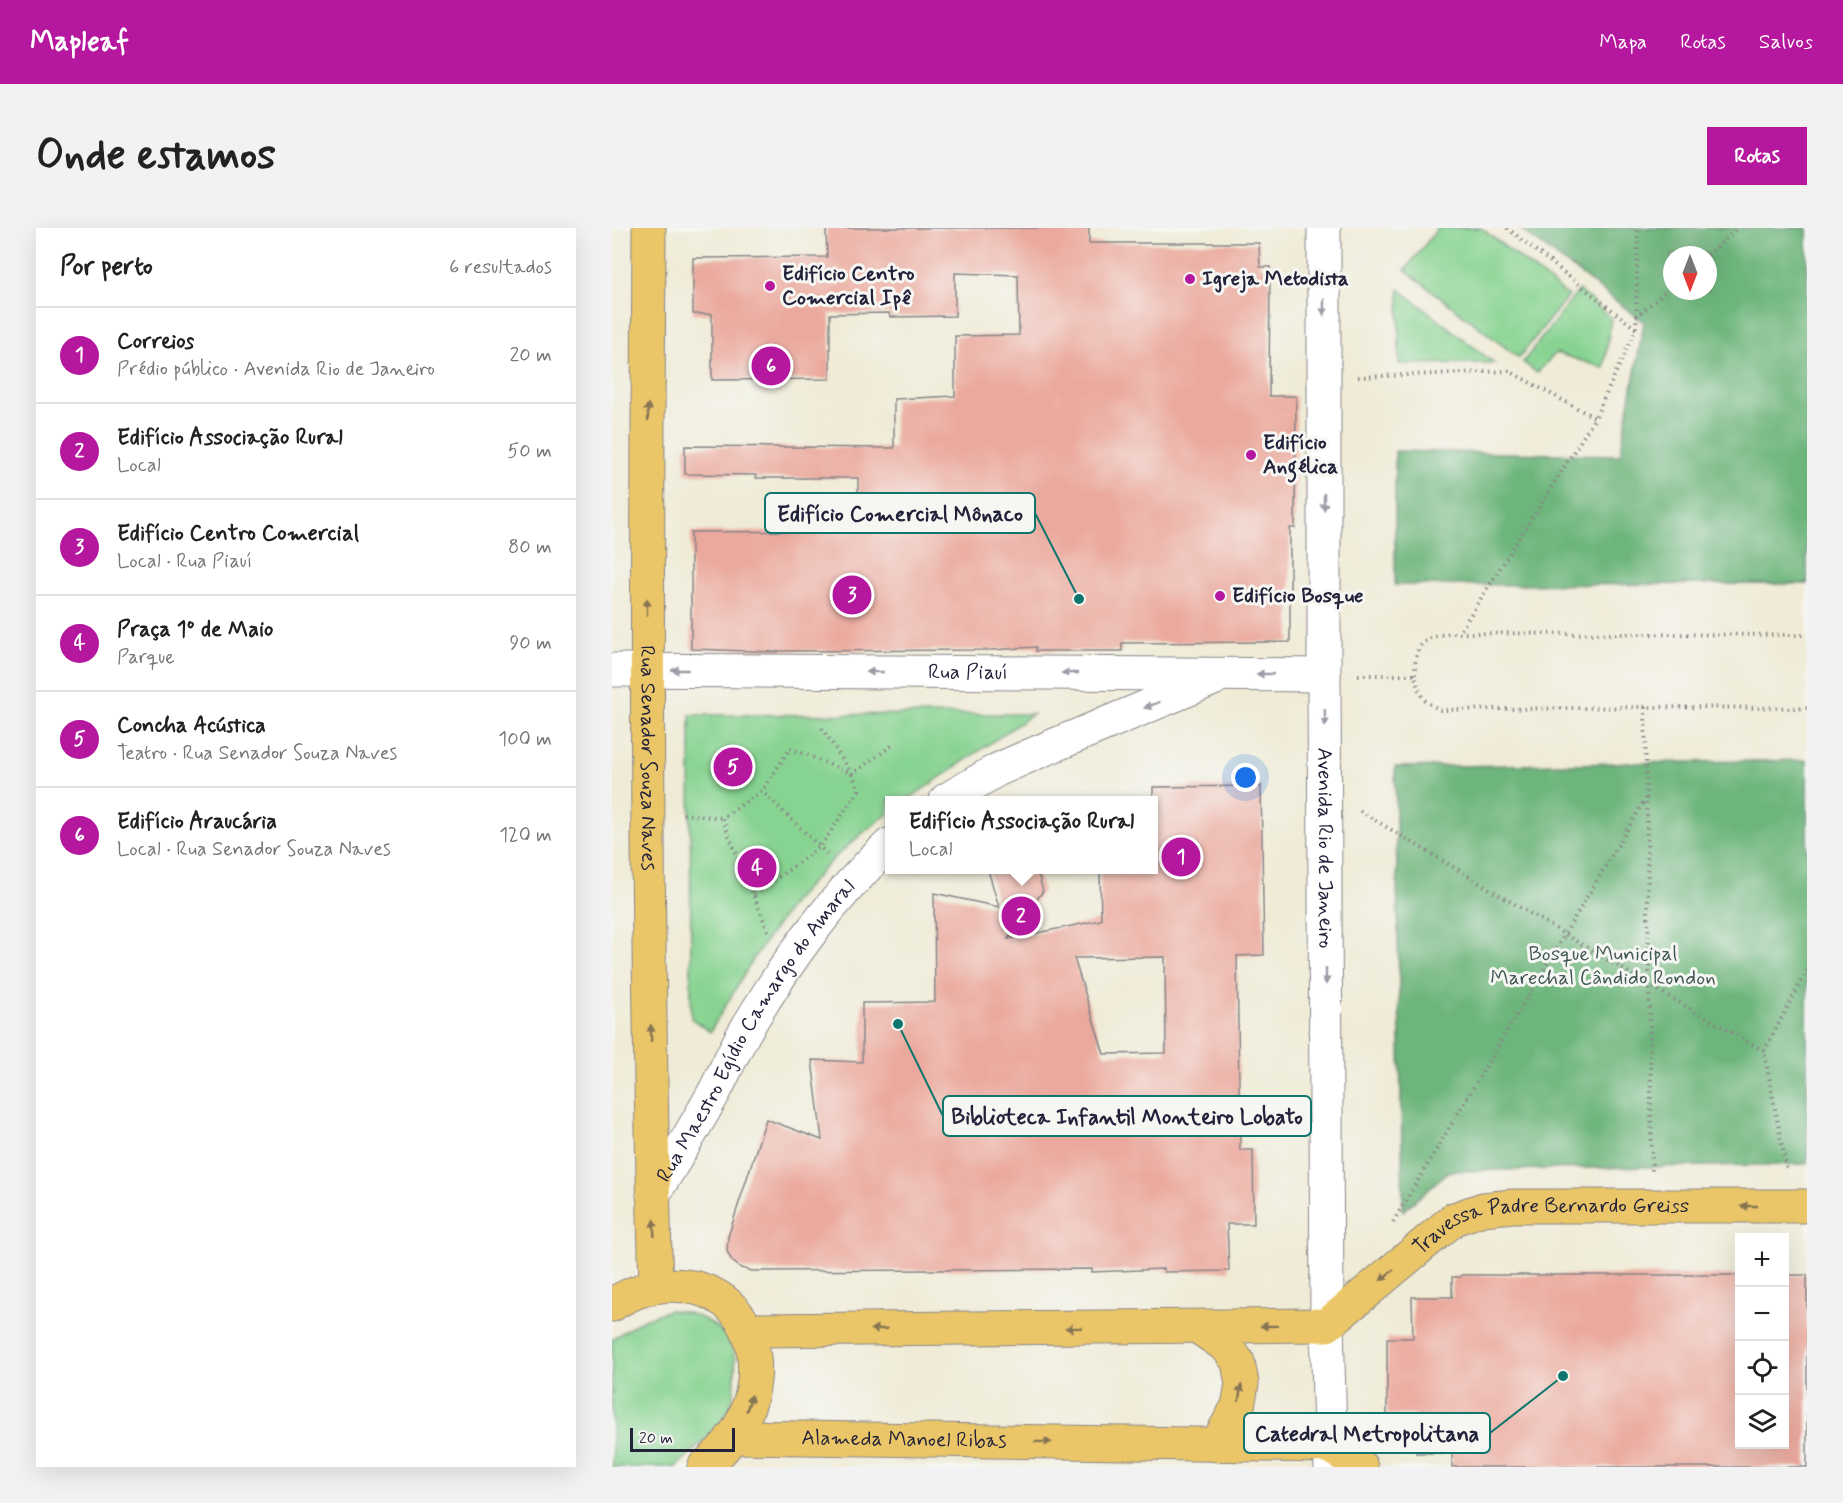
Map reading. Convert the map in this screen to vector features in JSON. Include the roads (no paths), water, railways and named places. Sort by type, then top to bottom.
[{"type":"main road","name":"Rua Senador Souza Naves","points":[[649,228],[646,670],[656,1286]]},
{"type":"main road","name":"Travessa Padre Bernardo Greiss","points":[[1327,1325],[1454,1219],[1483,1209],[1513,1206],[1800,1206]]},
{"type":"main road","points":[[612,1305],[635,1292],[656,1286],[674,1285],[703,1290],[735,1311],[748,1330],[752,1342],[755,1376],[747,1408],[732,1437],[704,1467]]},
{"type":"main road","points":[[748,1330],[1327,1325]]},
{"type":"main road","points":[[1198,1327],[1227,1347],[1238,1362],[1242,1384],[1238,1406],[1216,1445]]},
{"type":"main road","name":"Alameda Manoel Ribas","points":[[732,1437],[1216,1445],[1330,1457]]},
{"type":"main road","points":[[1330,1457],[1361,1467]]},
{"type":"street","name":"Avenida Rio de Janeiro","points":[[1324,228],[1327,1325],[1330,1457]]},
{"type":"street","name":"Rua Piauí","points":[[612,670],[1324,675]]},
{"type":"street","points":[[954,796],[997,770],[1225,674]]},
{"type":"street","name":"Rua Maestro Egídio Camargo do Amaral","points":[[653,1195],[687,1140],[745,1031],[772,986],[815,924],[866,866],[885,849]]},
{"type":"place","name":"Igreja Metodista","points":[[1190,279]]},
{"type":"place","name":"Edifício Centro Comercial Ipê","points":[[770,286]]},
{"type":"place","name":"Edifício Araucária","points":[[771,366]]},
{"type":"place","name":"Edifício Angélica","points":[[1251,455]]},
{"type":"place","name":"Edifício Centro Comercial","points":[[852,595]]},
{"type":"place","name":"Edifício Bosque","points":[[1220,596]]},
{"type":"place","name":"Edifício Comercial Mônaco","points":[[1079,599]]},
{"type":"place","name":"Concha Acústica","points":[[733,767]]},
{"type":"place","name":"Correios","points":[[1181,857]]},
{"type":"place","name":"Praça 1º de Maio","points":[[757,868]]},
{"type":"place","name":"Edifício Associação Rural","points":[[1021,916]]},
{"type":"place","name":"Biblioteca Infantil Monteiro Lobato","points":[[898,1024]]},
{"type":"place","name":"Catedral Metropolitana","points":[[1563,1376]]},
{"type":"park label","name":"Bosque Municipal Marechal Cândido Rondon","points":[[1603,966]]}]
